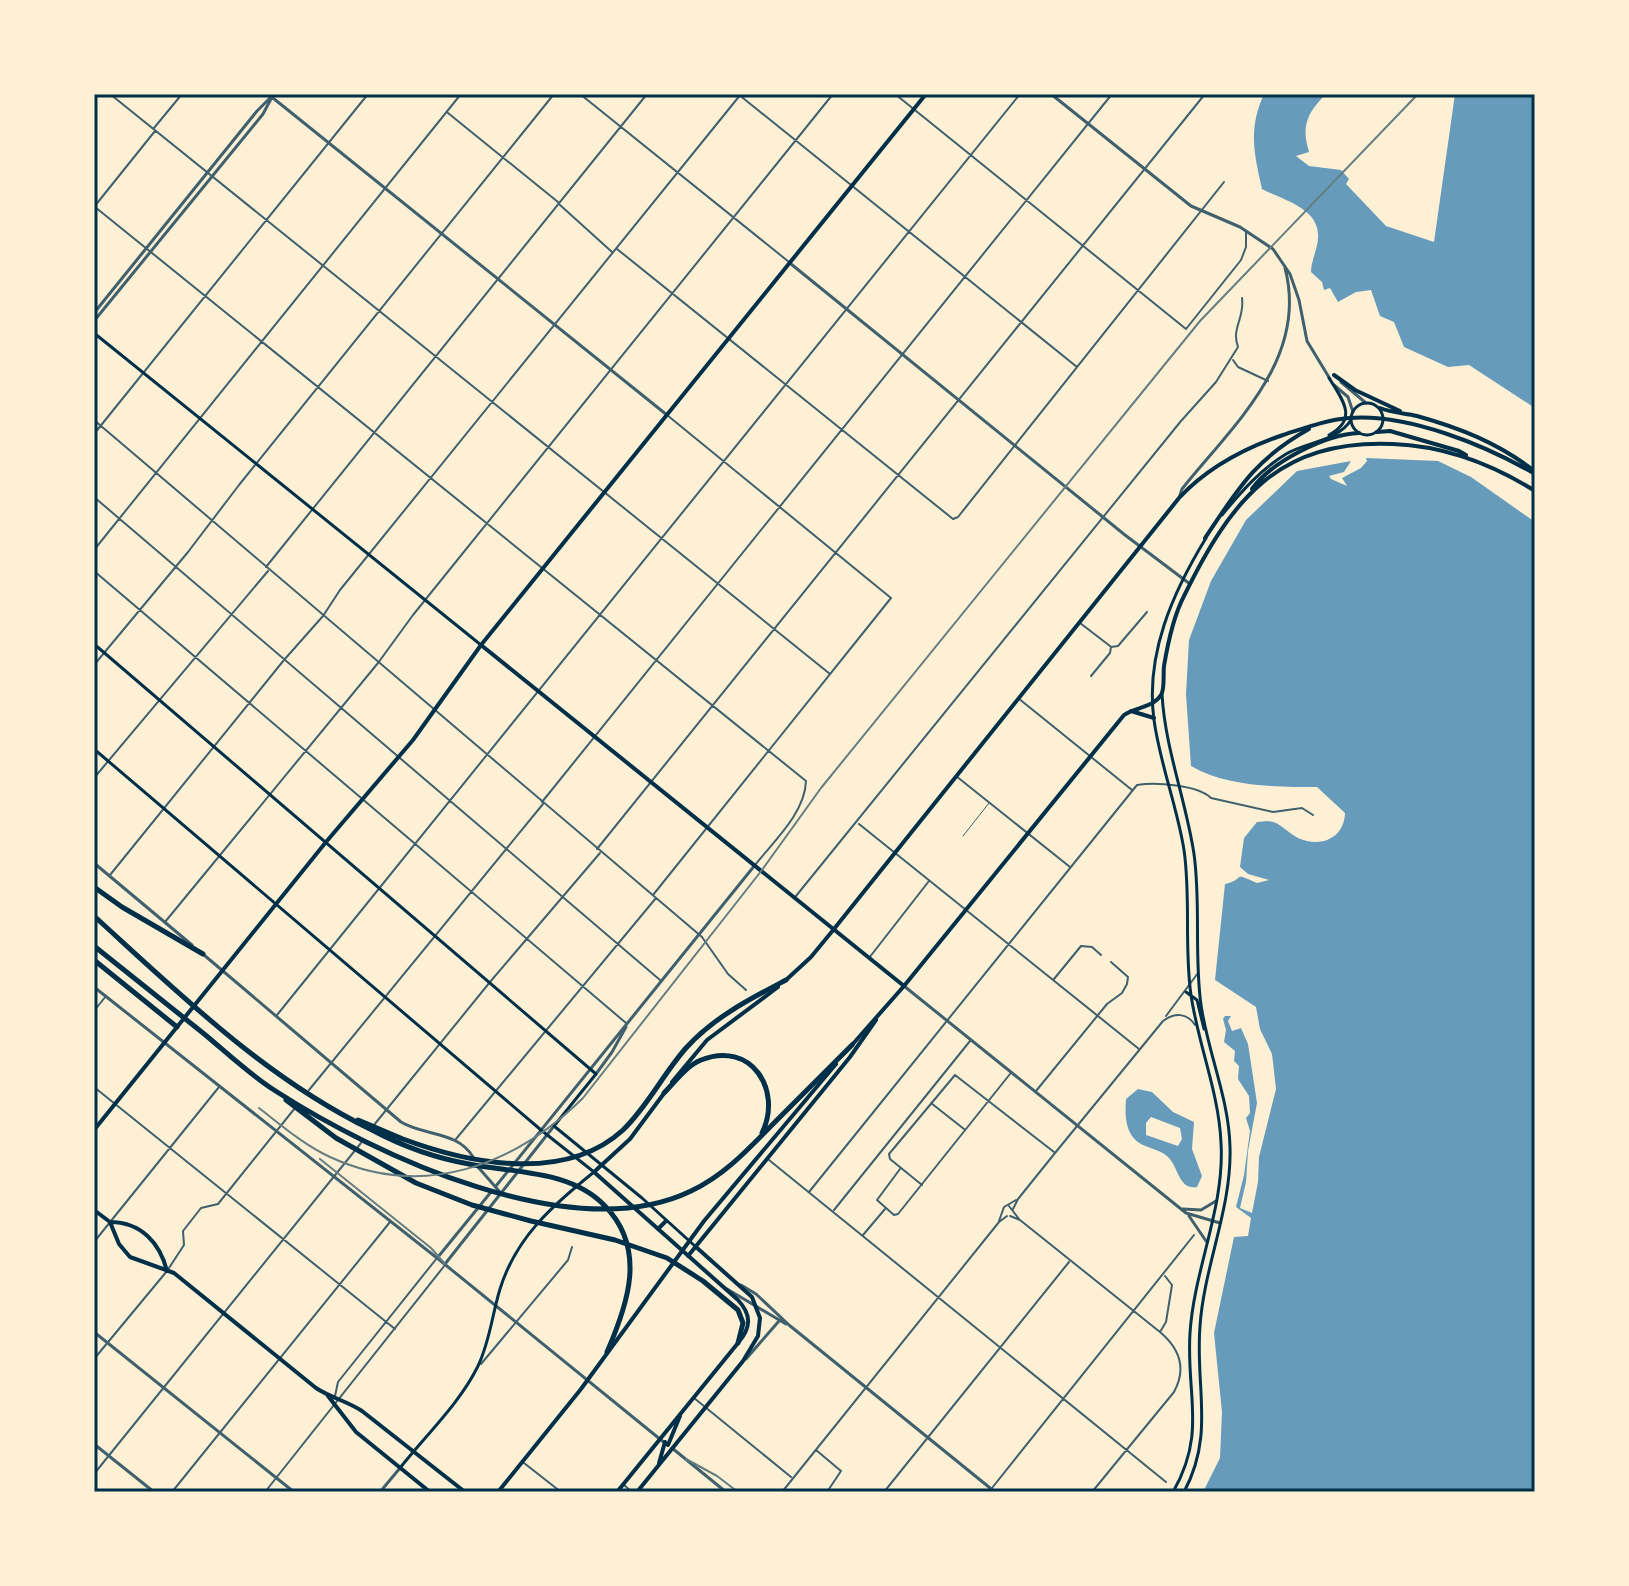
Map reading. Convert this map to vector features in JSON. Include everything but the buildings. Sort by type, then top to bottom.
[{"type":"highway","points":[[94,887],[203,954]]},
{"type":"highway","points":[[94,916],[234,1041],[286,1080],[342,1115],[387,1138],[427,1153],[467,1164],[548,1176],[587,1190],[612,1213],[626,1239],[631,1268],[628,1296],[607,1352]]},
{"type":"highway","points":[[94,946],[336,1138],[416,1183],[472,1205],[615,1240],[652,1251],[679,1264],[736,1308],[743,1323],[738,1343]]},
{"type":"highway","points":[[94,960],[177,1027]]},
{"type":"highway","points":[[342,1115],[444,1152],[528,1163],[566,1160],[589,1153],[611,1140],[635,1117],[679,1057],[704,1030],[786,980]]},
{"type":"highway","points":[[273,1090],[324,1119],[409,1160],[508,1194],[580,1209],[628,1209],[681,1196],[724,1171],[852,1045]]},
{"type":"highway","points":[[664,1093],[699,1060],[722,1055],[742,1060],[757,1072],[768,1092],[769,1114],[760,1138]]},
{"type":"main road","points":[[94,1130],[326,842],[399,757],[481,645],[926,94]]},
{"type":"main road","points":[[94,333],[904,986]]},
{"type":"main road","points":[[1332,376],[1406,413]]},
{"type":"main road","points":[[1205,538],[1257,476],[1283,456],[1336,431],[1344,420],[1345,405],[1332,376]]},
{"type":"main road","points":[[1315,441],[1339,433],[1358,406],[1374,404],[1476,435],[1509,451],[1535,472]]},
{"type":"main road","points":[[1377,432],[1383,421],[1380,408]]},
{"type":"main road","points":[[400,1468],[478,1368],[510,1265],[532,1228],[554,1204],[630,1139],[684,1065],[707,1040],[806,963],[1179,498],[1211,471],[1249,448],[1336,420],[1366,418],[1395,422],[1468,443],[1535,472]]},
{"type":"main road","points":[[1351,420],[1359,433]]},
{"type":"main road","points":[[1175,1488],[1190,1453],[1195,1425],[1190,1336],[1193,1299],[1221,1174],[1220,1132],[1188,992],[1188,897],[1184,848],[1154,718],[1158,645],[1171,605],[1205,538],[1256,467],[1278,448],[1318,424]]},
{"type":"main road","points":[[1185,1490],[1197,1465],[1202,1440],[1204,1415],[1199,1366],[1200,1325],[1204,1292],[1229,1180],[1230,1140],[1201,1006],[1193,849],[1167,739],[1162,694],[1170,638],[1178,609],[1230,516],[1256,483],[1289,457],[1320,443],[1359,433],[1369,435],[1390,431],[1459,451],[1473,460]]},
{"type":"main road","points":[[1243,501],[1293,461],[1314,451],[1349,444],[1408,445],[1473,460],[1535,491]]},
{"type":"main road","points":[[94,644],[596,1074],[554,1126],[752,1297],[760,1321],[758,1336],[743,1361],[705,1408],[617,1492]]},
{"type":"main road","points":[[688,1256],[1090,756],[1129,711],[1153,703],[1162,694]]},
{"type":"main road","points":[[1129,711],[1146,713],[1154,718]]},
{"type":"main road","points":[[94,749],[546,1135],[594,1172],[725,1287],[748,1313],[748,1328],[685,1407],[656,1469],[635,1492]]},
{"type":"main road","points":[[1188,992],[1197,1000],[1210,1044]]},
{"type":"main road","points":[[498,1492],[588,1380],[727,1193],[878,1018]]},
{"type":"main road","points":[[94,1210],[110,1222],[120,1222],[146,1233],[164,1258],[167,1271]]},
{"type":"main road","points":[[658,1229],[666,1221]]},
{"type":"main road","points":[[110,1222],[111,1231],[126,1254],[140,1263],[174,1273],[328,1396],[356,1432],[430,1492]]},
{"type":"main road","points":[[328,1396],[362,1411],[465,1492]]},
{"type":"main road","points":[[656,1469],[685,1407]]},
{"type":"street","points":[[110,94],[830,674]]},
{"type":"street","points":[[182,94],[94,208],[806,781],[804,798],[797,811],[338,1382],[337,1398]]},
{"type":"street","points":[[94,434],[368,94]]},
{"type":"street","points":[[94,550],[461,94]]},
{"type":"street","points":[[94,665],[176,568],[554,94]]},
{"type":"street","points":[[580,94],[1190,584]]},
{"type":"street","points":[[94,778],[231,614],[647,94]]},
{"type":"street","points":[[109,876],[323,616],[739,94],[1078,368]]},
{"type":"street","points":[[165,923],[378,663],[425,600],[833,94]]},
{"type":"street","points":[[895,94],[1186,329],[1241,260],[1246,247],[1246,230]]},
{"type":"street","points":[[276,1016],[1020,94]]},
{"type":"street","points":[[1051,94],[1202,212],[1246,230],[1273,249],[1283,261],[1297,292],[1307,341],[1348,397],[1353,412]]},
{"type":"street","points":[[307,1093],[507,849],[1112,94]]},
{"type":"street","points":[[94,1474],[490,982],[563,897],[651,782],[1205,94]]},
{"type":"street","points":[[271,95],[891,598],[456,1140]]},
{"type":"street","points":[[94,313],[271,95]]},
{"type":"street","points":[[94,321],[263,114],[271,95]]},
{"type":"street","points":[[446,112],[613,252]]},
{"type":"street","points":[[616,249],[953,519],[958,517],[1078,368],[1224,182]]},
{"type":"street","points":[[1179,498],[1182,489],[1268,381],[1281,356],[1288,327],[1289,287],[1283,261]]},
{"type":"street","points":[[795,897],[1232,359],[1238,347],[1235,332],[1243,317],[1242,298]]},
{"type":"street","points":[[1232,359],[1238,367],[1268,381]]},
{"type":"street","points":[[1332,376],[1366,403]]},
{"type":"street","points":[[94,420],[699,935],[728,974],[746,990]]},
{"type":"street","points":[[94,497],[661,981]]},
{"type":"street","points":[[94,571],[627,1024]]},
{"type":"street","points":[[1079,622],[1111,647],[1118,646],[1147,612]]},
{"type":"street","points":[[1091,676],[1110,653],[1111,647]]},
{"type":"street","points":[[1017,698],[1132,790]]},
{"type":"street","points":[[955,776],[1070,867]]},
{"type":"street","points":[[809,1192],[1132,790],[1140,784],[1169,783],[1205,792],[1211,798],[1273,812],[1302,808],[1313,815]]},
{"type":"street","points":[[858,823],[1139,1049]]},
{"type":"street","points":[[94,863],[386,1110],[411,1128],[456,1140],[468,1149],[482,1174],[501,1193]]},
{"type":"street","points":[[869,958],[929,880]]},
{"type":"street","points":[[1188,897],[1197,897]]},
{"type":"street","points":[[1054,980],[1081,946],[1092,947],[1101,955]]},
{"type":"street","points":[[1035,1092],[1097,1015],[1127,984],[1125,973],[1111,962]]},
{"type":"street","points":[[1190,987],[1198,972]]},
{"type":"street","points":[[904,986],[1178,1206],[1206,1241]]},
{"type":"street","points":[[94,987],[445,1264],[726,1492]]},
{"type":"street","points":[[999,1222],[1013,1210],[1018,1199],[1077,1125],[1188,992]]},
{"type":"street","points":[[94,1011],[106,996]]},
{"type":"street","points":[[1163,1021],[1180,1015],[1196,1026]]},
{"type":"street","points":[[596,1074],[622,1037],[627,1024]]},
{"type":"street","points":[[833,1212],[971,1040]]},
{"type":"street","points":[[901,1168],[878,1197],[878,1203],[892,1214],[898,1214],[1011,1072]]},
{"type":"street","points":[[922,1185],[889,1156],[955,1075],[1055,1153]]},
{"type":"street","points":[[94,1242],[220,1086]]},
{"type":"street","points":[[94,1087],[395,1329]]},
{"type":"street","points":[[930,1103],[965,1130]]},
{"type":"street","points":[[94,1359],[167,1271],[184,1245],[183,1231],[201,1208],[218,1204],[298,1104]]},
{"type":"street","points":[[541,1130],[554,1126]]},
{"type":"street","points":[[265,1492],[554,1126]]},
{"type":"street","points":[[766,1158],[1166,1482]]},
{"type":"street","points":[[783,1492],[999,1222],[1004,1207],[1018,1199]]},
{"type":"street","points":[[1178,1206],[1196,1211],[1216,1201]]},
{"type":"street","points":[[1008,1206],[1020,1220],[1160,1332],[1177,1351],[1181,1373],[1174,1392],[1092,1492]]},
{"type":"street","points":[[863,1235],[885,1209]]},
{"type":"street","points":[[1003,1212],[1020,1220]]},
{"type":"street","points":[[1186,1213],[1220,1223]]},
{"type":"street","points":[[172,1492],[390,1221]]},
{"type":"street","points":[[741,1285],[991,1491],[1194,1235]]},
{"type":"street","points":[[478,1368],[568,1260],[572,1247]]},
{"type":"street","points":[[884,1492],[1070,1260]]},
{"type":"street","points":[[1160,1332],[1166,1322],[1172,1283],[1164,1275]]},
{"type":"street","points":[[725,1287],[789,1325]]},
{"type":"street","points":[[743,1361],[754,1353],[779,1321]]},
{"type":"street","points":[[94,1332],[294,1492]]},
{"type":"street","points":[[693,1397],[793,1478]]},
{"type":"street","points":[[94,1444],[154,1492]]},
{"type":"street","points":[[816,1450],[841,1471],[827,1492]]},
{"type":"street","points":[[523,1462],[561,1492]]},
{"type":"street","points":[[380,1492],[400,1468]]},
{"type":"street","points":[[623,1485],[635,1492]]},
{"type":"street","points":[[1175,1488],[1185,1490]]},
{"type":"lane","points":[[963,836],[989,802]]},
{"type":"water","points":[[1264,94],[1326,94],[1307,120],[1309,152],[1296,156],[1309,166],[1341,170],[1349,179],[1346,184],[1386,226],[1434,242],[1455,94],[1535,94],[1535,408],[1469,365],[1448,367],[1404,347],[1394,322],[1380,316],[1371,290],[1356,292],[1338,302],[1330,288],[1324,290],[1322,282],[1311,272],[1318,239],[1312,218],[1298,206],[1262,189],[1254,130]]},
{"type":"water","points":[[1366,458],[1438,461],[1471,477],[1535,522],[1535,1492],[1203,1492],[1220,1458],[1222,1412],[1214,1333],[1234,1237],[1248,1236],[1251,1218],[1236,1207],[1250,1131],[1246,1118],[1250,1113],[1249,1096],[1238,1079],[1235,1051],[1224,1042],[1225,1016],[1231,1016],[1228,1021],[1232,1031],[1241,1028],[1248,1044],[1257,1103],[1240,1208],[1252,1213],[1259,1157],[1276,1089],[1272,1054],[1260,1029],[1256,1007],[1215,980],[1225,884],[1241,877],[1257,883],[1269,880],[1248,874],[1240,867],[1244,838],[1257,822],[1274,822],[1298,838],[1314,842],[1335,835],[1344,822],[1345,813],[1317,787],[1236,782],[1191,766],[1186,694],[1189,640],[1211,581],[1246,520],[1297,471],[1351,461],[1344,472],[1329,476],[1347,486],[1342,478],[1361,468]]},
{"type":"water","points":[[1138,1089],[1152,1092],[1173,1112],[1194,1122],[1192,1149],[1202,1176],[1197,1187],[1183,1182],[1165,1154],[1132,1136],[1126,1118],[1126,1099]],"holes":[[[1151,1117],[1180,1128],[1182,1139],[1178,1146],[1146,1135],[1146,1123]]]},
{"type":"railway","points":[[259,1108],[302,1141],[330,1157],[365,1170],[399,1175],[433,1175],[466,1169],[497,1158],[556,1122],[583,1098],[762,870],[821,788],[1200,321],[1418,94]]},
{"type":"railway","points":[[320,1159],[431,1248],[445,1264]]},
{"type":"railway","points":[[686,1459],[738,1492]]}]
